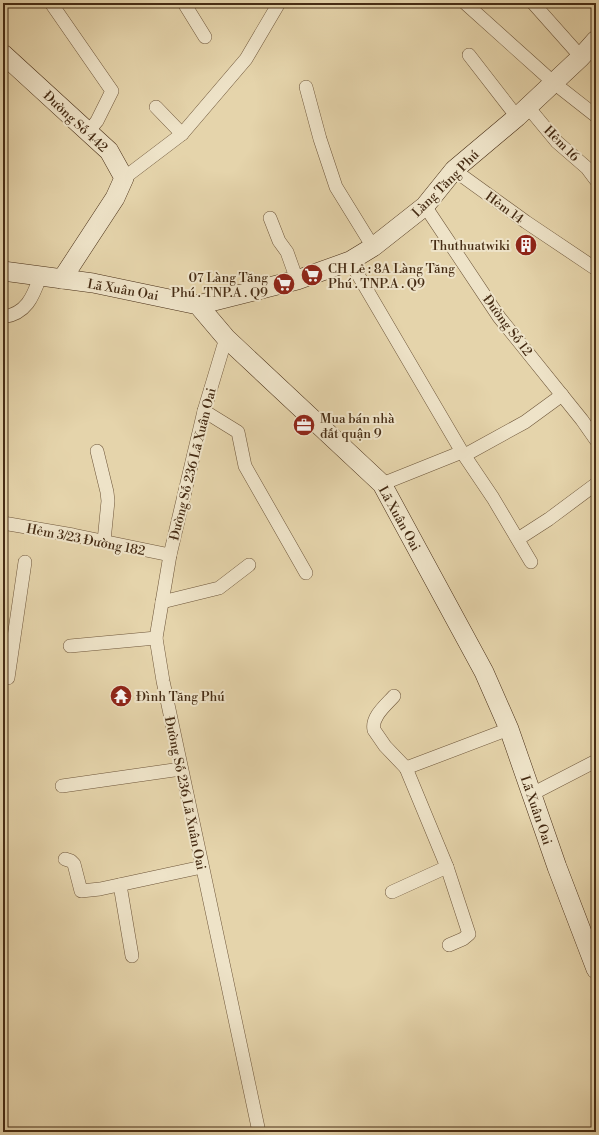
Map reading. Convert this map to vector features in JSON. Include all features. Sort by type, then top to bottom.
[{"type":"main road","name":"Làng Tăng Phú","points":[[198,305],[297,280],[350,261],[373,247],[424,206],[454,170],[554,83],[581,58],[596,40]]},
{"type":"main road","name":"Đường Số 442","points":[[3,54],[109,151],[124,178]]},
{"type":"main road","points":[[62,279],[115,198],[124,178]]},
{"type":"main road","name":"Lã Xuân Oai","points":[[3,271],[93,283],[198,305],[226,338],[382,484],[484,672],[509,729],[557,867],[590,939],[596,970]]},
{"type":"street","points":[[52,3],[112,91],[97,120],[88,132]]},
{"type":"street","points":[[184,3],[206,38]]},
{"type":"street","points":[[124,178],[182,134],[246,59],[279,3]]},
{"type":"street","points":[[465,3],[554,83],[596,116]]},
{"type":"street","points":[[532,3],[581,58]]},
{"type":"street","name":"Hẻm 16","points":[[469,55],[522,112],[587,168],[596,180]]},
{"type":"street","points":[[306,87],[320,139],[336,187],[373,247]]},
{"type":"street","points":[[156,107],[182,134]]},
{"type":"street","name":"Hẻm 14","points":[[454,170],[526,222],[596,269]]},
{"type":"street","name":"Đường Số 12","points":[[424,206],[499,317],[582,420],[596,440]]},
{"type":"street","points":[[270,218],[279,241],[287,252],[297,280]]},
{"type":"street","points":[[350,261],[464,454],[493,498],[531,562]]},
{"type":"street","points":[[3,317],[12,316],[25,307],[34,295],[40,277]]},
{"type":"street","name":"Đường Số 236 Lã Xuân Oai","points":[[226,338],[204,411],[170,555],[156,638],[181,769],[259,1132]]},
{"type":"street","points":[[382,484],[464,454],[525,422],[562,395]]},
{"type":"street","points":[[204,411],[238,432],[245,466],[306,573]]},
{"type":"street","points":[[96,451],[108,501],[104,542]]},
{"type":"street","points":[[518,539],[549,519],[596,484]]},
{"type":"street","name":"Hẻm 3/23 Đường 182","points":[[3,523],[170,555]]},
{"type":"street","points":[[8,678],[25,562]]},
{"type":"street","points":[[162,602],[219,588],[249,566]]},
{"type":"street","points":[[70,646],[156,638]]},
{"type":"street","points":[[394,696],[375,719],[373,726],[374,730],[385,746],[406,768],[447,867],[469,932],[466,937],[449,945]]},
{"type":"street","points":[[406,768],[509,729]]},
{"type":"street","points":[[532,794],[596,762]]},
{"type":"street","points":[[62,786],[181,769]]},
{"type":"street","points":[[65,860],[71,861],[74,864],[81,891],[120,885],[202,868]]},
{"type":"street","points":[[392,892],[447,867]]},
{"type":"street","points":[[120,885],[132,956]]},
{"type":"place","name":"Thuthuatwiki","points":[[526,245]]},
{"type":"place","name":"CH Lẻ : 8A Làng Tăng Phú . TNP.A . Q9","points":[[312,275]]},
{"type":"place","name":"07 Làng Tăng Phú . TNP.A . Q9","points":[[284,284]]},
{"type":"place","name":"Mua bán nhà đất quận 9","points":[[304,425]]},
{"type":"place","name":"Đình Tăng Phú","points":[[121,696]]}]
